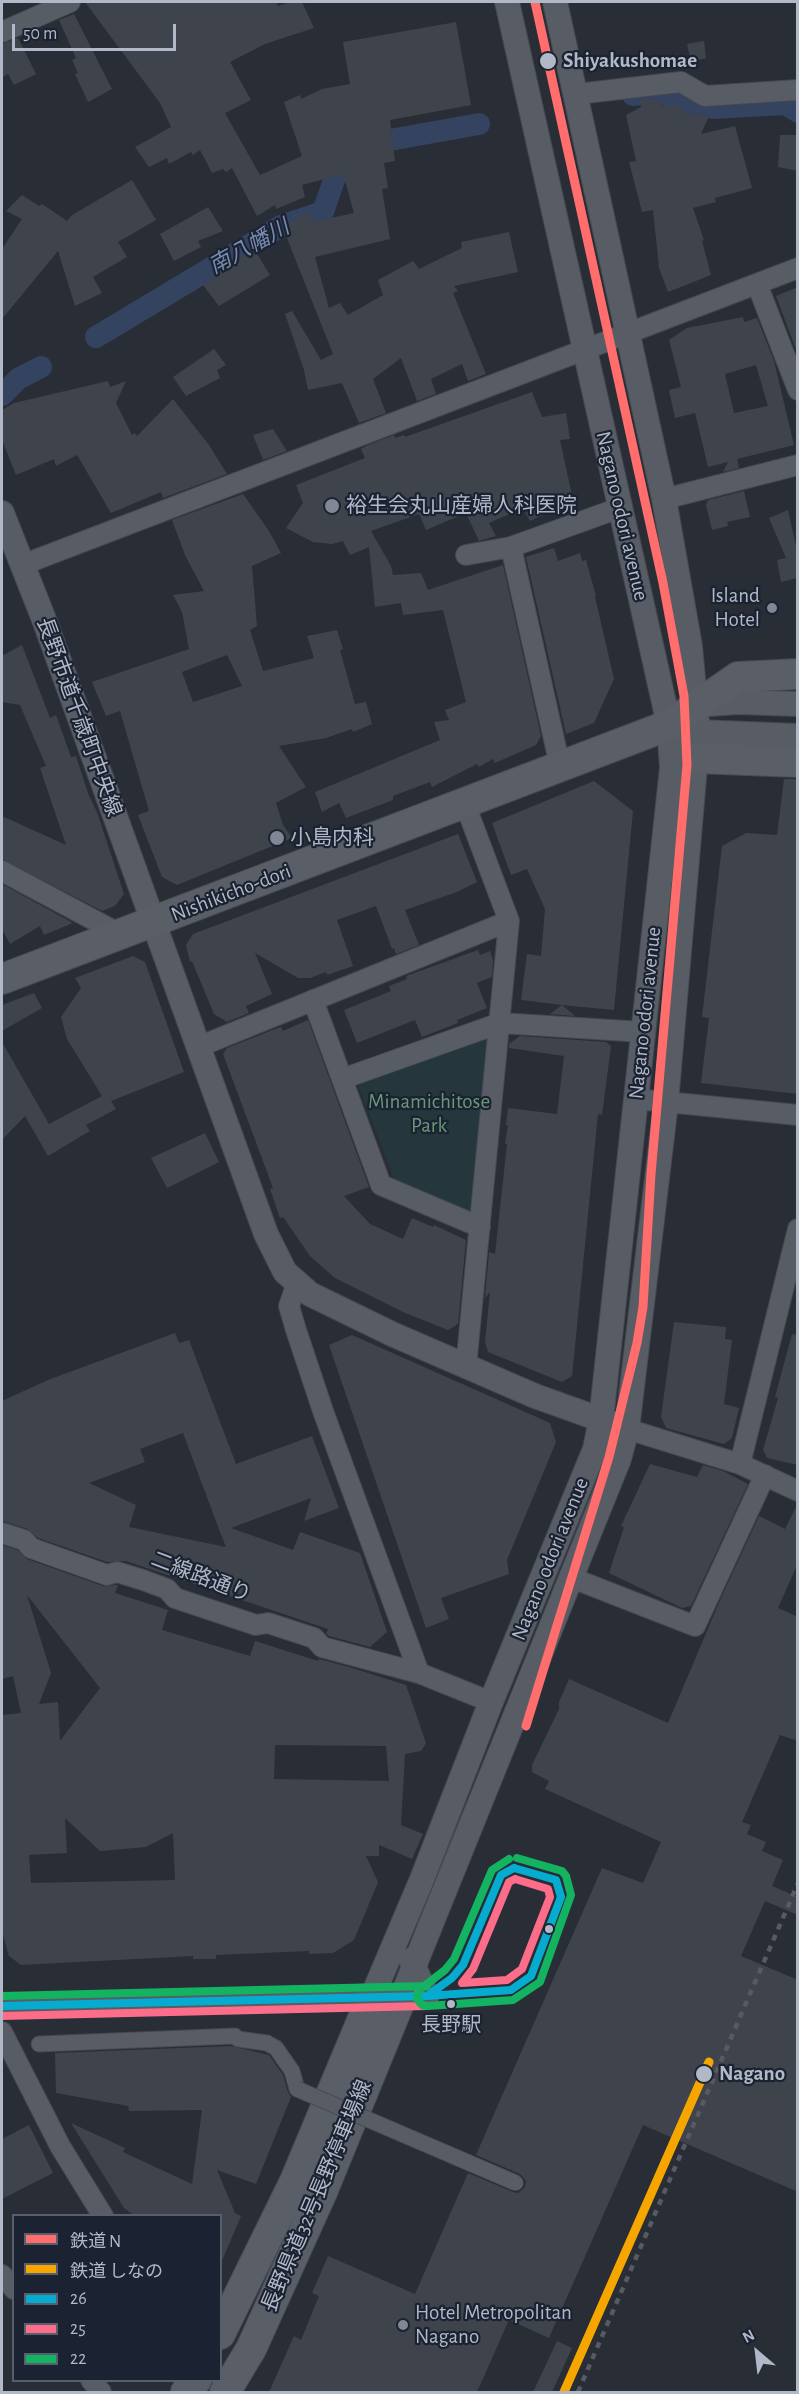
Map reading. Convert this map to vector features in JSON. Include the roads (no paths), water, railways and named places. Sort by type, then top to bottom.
[{"type":"main road","name":"Nishikicho-dori","points":[[2,979],[669,725],[696,732],[738,676],[798,674]]},
{"type":"main road","points":[[696,732],[798,762]]},
{"type":"main road","name":"長野県道32号長野停車場線","points":[[225,2392],[250,2349],[317,2202],[360,2102],[384,2036],[415,1996]]},
{"type":"main road","name":"長野県道32号長野停車場線","points":[[222,2330],[290,2191],[372,1997]]},
{"type":"street","points":[[2,32],[70,2]]},
{"type":"street","name":"Nagano odori avenue","points":[[372,1997],[422,1880],[491,1702],[595,1449],[601,1420],[672,768],[669,725],[507,2]]},
{"type":"street","name":"Nagano odori avenue","points":[[415,1996],[414,1966],[572,1578],[619,1459],[627,1429],[666,1103],[696,732],[690,646],[664,499],[555,2]]},
{"type":"street","points":[[577,94],[681,82],[705,96],[798,90]]},
{"type":"street","points":[[22,565],[798,268]]},
{"type":"street","points":[[757,284],[798,390]]},
{"type":"street","points":[[664,499],[798,465]]},
{"type":"street","points":[[466,555],[511,547],[619,508]]},
{"type":"street","name":"長野市道千歳町中央線","points":[[2,513],[45,622],[266,1234],[285,1272],[310,1294],[466,1367],[627,1429]]},
{"type":"street","points":[[511,547],[560,766]]},
{"type":"street","points":[[696,732],[737,702],[798,704]]},
{"type":"street","points":[[696,732],[798,736]]},
{"type":"street","points":[[465,804],[509,921],[466,1367]]},
{"type":"street","points":[[2,871],[120,934]]},
{"type":"street","points":[[198,1047],[509,921]]},
{"type":"street","points":[[313,1000],[381,1185],[480,1227]]},
{"type":"street","points":[[342,1078],[500,1023],[644,1032]]},
{"type":"street","points":[[636,1099],[798,1115]]},
{"type":"street","points":[[740,1464],[798,1228]]},
{"type":"street","points":[[297,1283],[288,1306],[323,1411],[419,1673]]},
{"type":"street","points":[[627,1429],[740,1464],[798,1491]]},
{"type":"street","points":[[572,1578],[695,1626],[765,1475]]},
{"type":"street","name":"二線路通り","points":[[2,1533],[24,1540],[32,1548],[107,1575],[117,1572],[134,1577],[167,1589],[175,1598],[256,1625],[268,1623],[314,1638],[322,1647],[419,1673],[491,1702]]},
{"type":"street","points":[[399,1935],[414,1966]]},
{"type":"street","points":[[2,2006],[415,1996]]},
{"type":"street","points":[[2,2032],[60,2146],[102,2214]]},
{"type":"street","points":[[39,2044],[235,2036],[238,2039],[267,2043],[276,2048],[286,2059],[297,2089],[516,2184]]},
{"type":"street","points":[[2,2275],[12,2287]]},
{"type":"waterway","name":"南八幡川","points":[[633,95],[661,93],[687,103],[713,108],[785,104],[798,112]]},
{"type":"waterway","name":"南八幡川","points":[[96,337],[281,226],[323,212],[345,148],[479,124]]},
{"type":"waterway","points":[[2,395],[18,379],[41,367]]},
{"type":"railway","points":[[578,2392],[798,1883]]},
{"type":"rail line","name":"N","points":[[526,1726],[609,1457],[637,1343],[643,1307],[651,1174],[687,765],[684,696],[663,583],[535,2]]},
{"type":"rail line","name":"しなの","points":[[564,2392],[709,2062]]},
{"type":"place","name":"Shiyakushomae","points":[[548,61]]},
{"type":"place","name":"裕生会丸山産婦人科医院","points":[[332,506]]},
{"type":"place","name":"Island Hotel","points":[[772,608]]},
{"type":"place","name":"小島内科","points":[[277,838]]},
{"type":"place","name":"長野駅","points":[[451,2004]]},
{"type":"place","name":"Nagano","points":[[704,2074]]},
{"type":"place","name":"Hotel Metropolitan Nagano","points":[[403,2325]]},
{"type":"park label","name":"Minamichitose Park","points":[[429,1114]]}]
